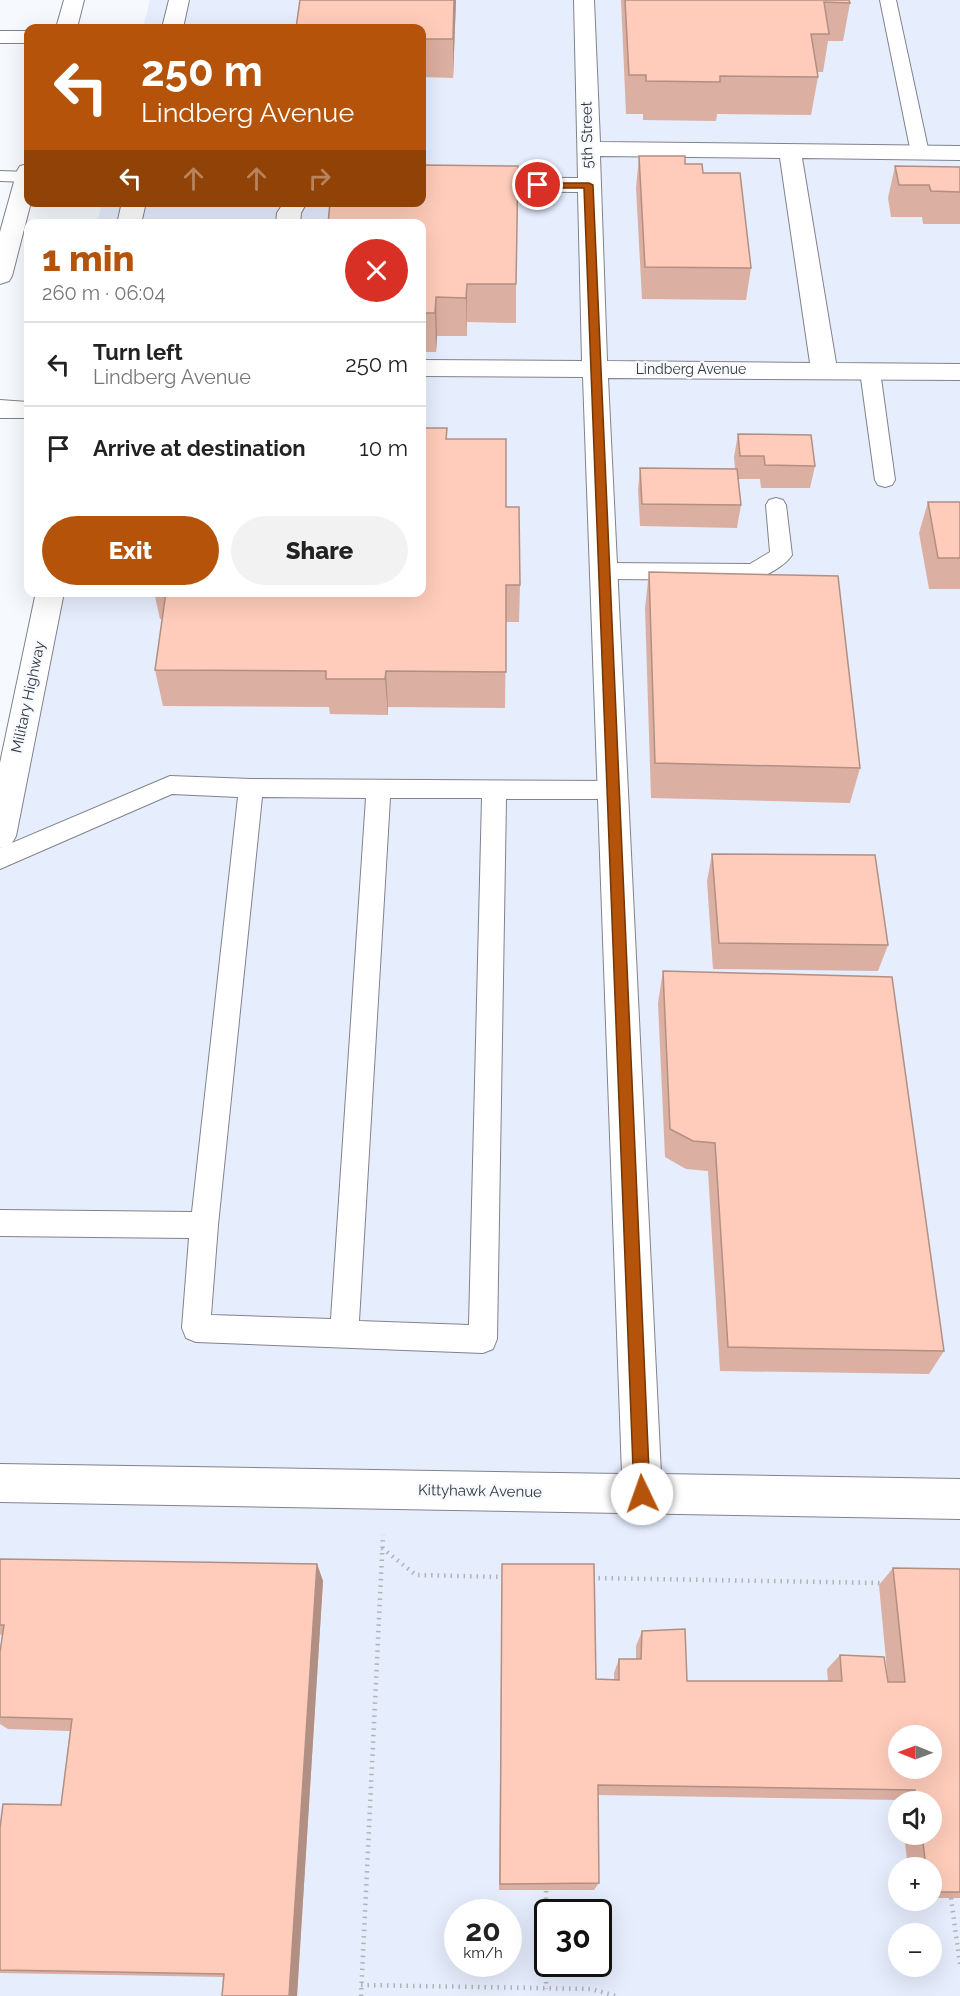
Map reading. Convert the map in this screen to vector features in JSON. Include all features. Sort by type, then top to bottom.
[{"type":"street","points":[[68,24],[74,0]]},
{"type":"street","points":[[174,24],[179,0]]},
{"type":"street","name":"5th Street","points":[[584,0],[595,368],[642,1494]]},
{"type":"street","points":[[0,37],[24,37]]},
{"type":"street","points":[[588,149],[960,153]]},
{"type":"street","points":[[790,151],[824,370]]},
{"type":"street","points":[[426,184],[589,185]]},
{"type":"street","points":[[0,276],[24,189]]},
{"type":"street","name":"Lindberg Avenue","points":[[426,368],[960,372]]},
{"type":"street","points":[[0,409],[24,410]]},
{"type":"street","name":"Military Highway","points":[[0,836],[49,597]]},
{"type":"street","name":"Kittyhawk Avenue","points":[[0,1483],[960,1499]]},
{"type":"lane","points":[[888,0],[920,153]]},
{"type":"lane","points":[[0,176],[24,174]]},
{"type":"lane","points":[[870,371],[885,480]]},
{"type":"lane","points":[[605,571],[754,572],[781,555],[776,505]]},
{"type":"lane","points":[[0,859],[170,785],[251,788],[612,790]]},
{"type":"lane","points":[[344,1332],[379,787]]},
{"type":"lane","points":[[251,788],[204,1225],[196,1328],[483,1339],[494,789]]},
{"type":"lane","points":[[0,1223],[204,1225]]},
{"type":"path","points":[[361,1996],[384,1490]]},
{"type":"path","points":[[382,1548],[416,1575],[510,1577]]},
{"type":"path","points":[[581,1578],[889,1584]]},
{"type":"path","points":[[546,1890],[546,1989]]},
{"type":"path","points":[[951,1899],[960,1964]]},
{"type":"path","points":[[362,1985],[591,1989],[616,1996]]},
{"type":"shaded area","points":[[150,0],[960,0],[960,1996],[0,1996],[0,836],[49,597],[426,597],[426,219],[98,219],[101,207],[426,207],[426,24],[144,24]]},
{"type":"building","points":[[300,0],[454,0],[453,39],[426,39],[426,24],[297,24]]},
{"type":"building","points":[[625,0],[849,0],[850,3],[824,2],[829,34],[811,34],[818,77],[720,76],[720,82],[646,81],[646,75],[629,75]]},
{"type":"building","points":[[639,156],[685,156],[685,164],[702,164],[703,173],[740,173],[751,268],[645,267]]},
{"type":"building","points":[[426,165],[518,166],[516,284],[467,284],[466,298],[436,297],[435,313],[426,313],[426,219],[328,219],[330,207],[426,207]]},
{"type":"building","points":[[895,166],[960,167],[960,192],[931,191],[929,185],[899,185]]},
{"type":"building","points":[[426,428],[447,428],[446,439],[506,439],[506,507],[519,507],[520,585],[506,585],[506,672],[386,671],[385,679],[326,679],[326,671],[155,670],[165,597],[426,597]]},
{"type":"building","points":[[738,434],[811,435],[815,466],[765,465],[764,456],[740,456]]},
{"type":"building","points":[[640,468],[737,469],[741,505],[642,504]]},
{"type":"building","points":[[928,502],[960,502],[960,558],[938,558]]},
{"type":"building","points":[[649,572],[838,576],[860,768],[655,763]]},
{"type":"building","points":[[712,854],[875,855],[888,945],[719,943]]},
{"type":"building","points":[[663,971],[892,977],[944,1351],[728,1347],[715,1143],[693,1141],[670,1129]]},
{"type":"building","points":[[0,1559],[317,1564],[289,1996],[222,1996],[224,1974],[0,1970],[0,1828],[3,1804],[61,1805],[72,1719],[0,1717],[0,1652],[4,1625],[0,1625]]},
{"type":"building","points":[[502,1564],[594,1564],[596,1679],[619,1680],[619,1659],[641,1659],[642,1631],[685,1629],[687,1681],[842,1681],[840,1655],[884,1657],[888,1682],[905,1682],[893,1568],[960,1569],[960,1892],[942,1892],[942,1857],[925,1857],[923,1845],[942,1845],[942,1791],[915,1790],[598,1785],[599,1883],[500,1884]]},
{"type":"route","points":[[538,185],[589,185],[642,1494]]}]
